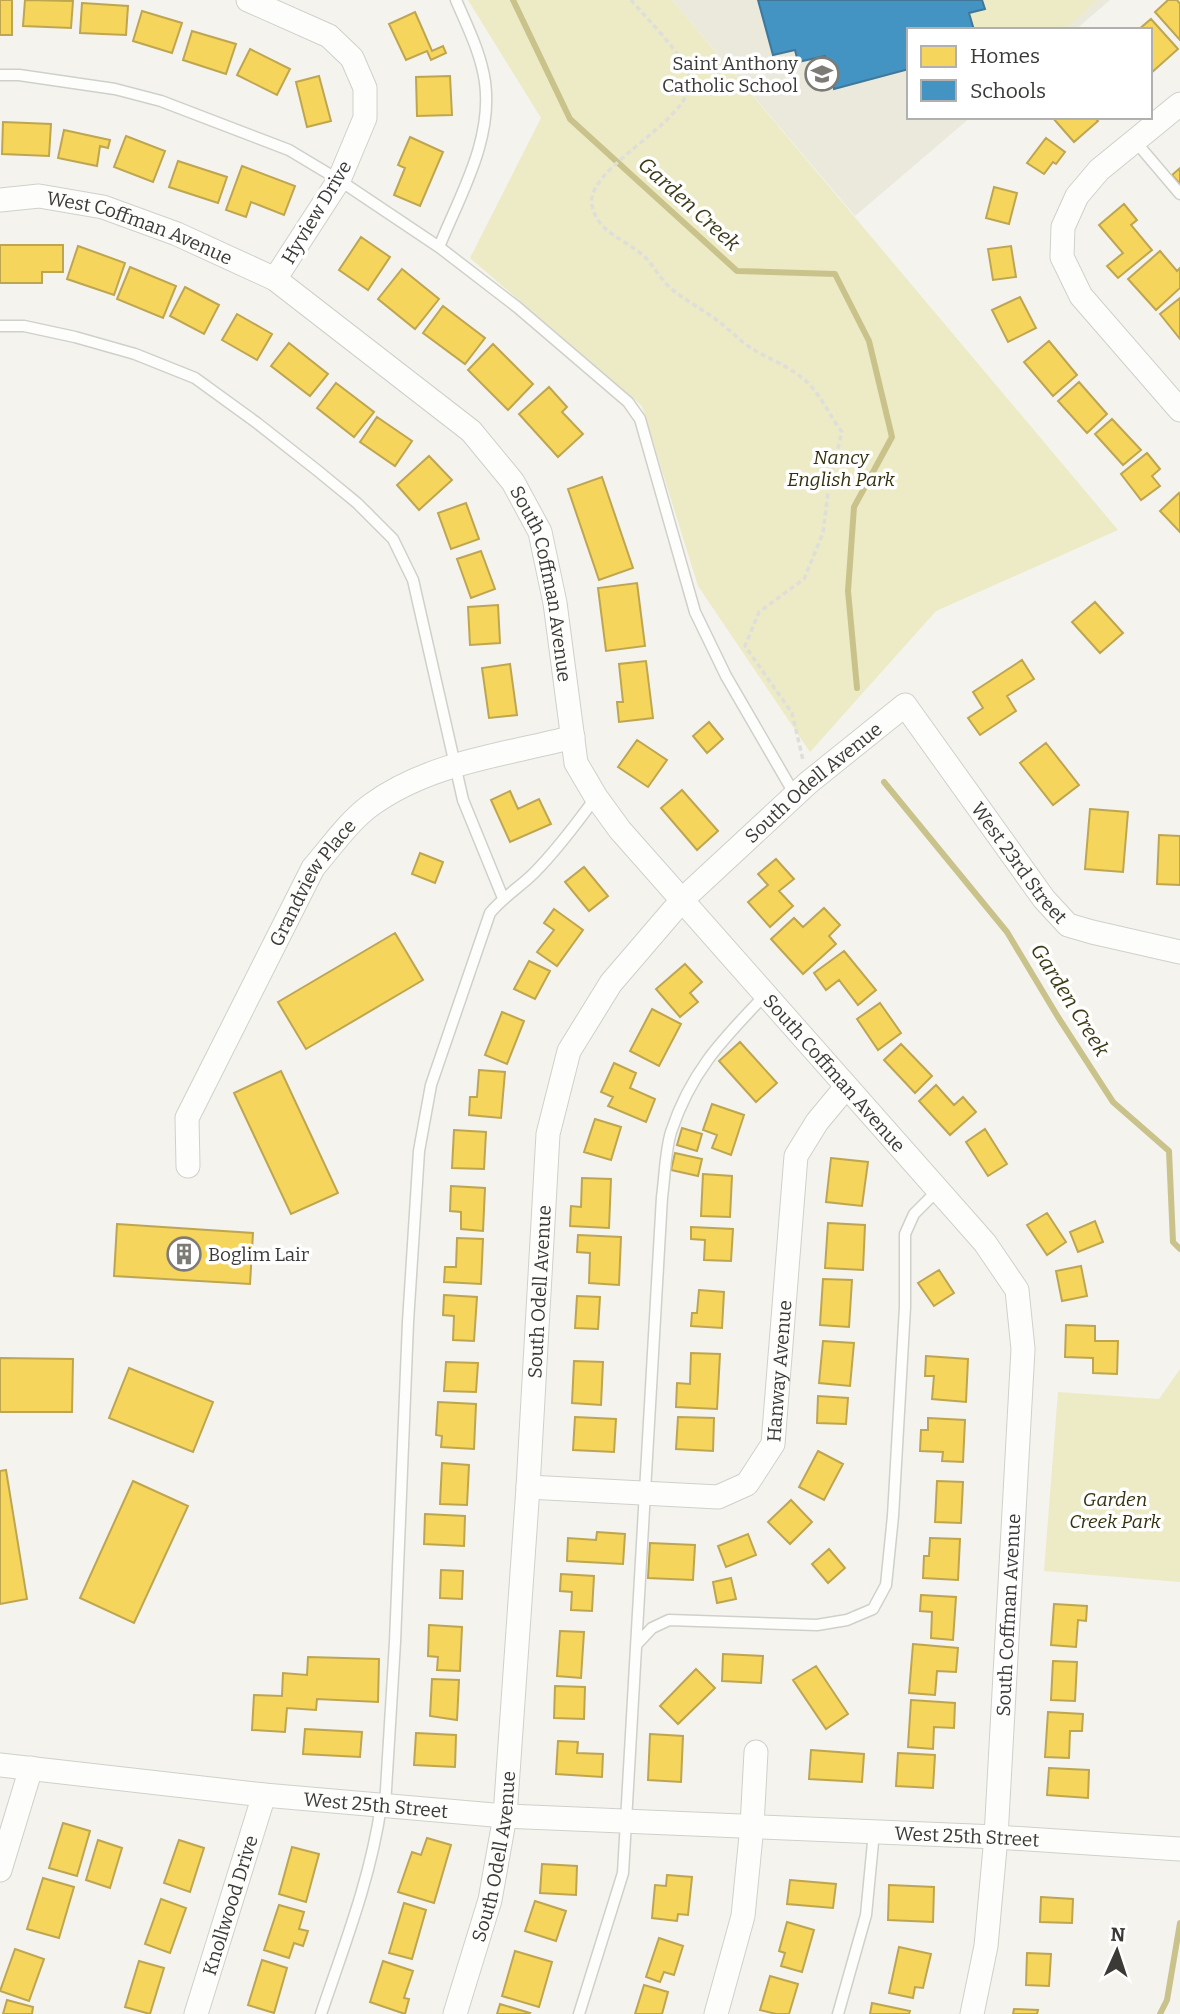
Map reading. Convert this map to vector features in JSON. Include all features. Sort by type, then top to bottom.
[{"type":"street","name":"Hyview Drive","points":[[248,0],[329,36],[352,58],[365,88],[365,118],[339,180],[275,279]]},
{"type":"street","points":[[1180,104],[1099,170],[1077,196],[1063,227],[1062,257],[1081,296],[1180,410]]},
{"type":"street","name":"West Coffman Avenue","points":[[0,200],[39,197],[103,208],[177,234],[275,279]]},
{"type":"street","name":"South Coffman Avenue","points":[[275,279],[471,431],[513,482],[540,532],[555,603],[576,763],[596,797],[621,830],[985,1242],[1017,1290],[1023,1349],[996,1837],[986,1946],[972,2014]]},
{"type":"street","name":"South Odell Avenue","points":[[455,2014],[491,1900],[505,1816],[528,1487],[548,1134],[569,1051],[611,983],[683,899],[802,789],[905,705]]},
{"type":"street","name":"West 23rd Street","points":[[905,705],[1044,899],[1068,925],[1180,952]]},
{"type":"street","name":"Grandview Place","points":[[188,1166],[187,1118],[313,868],[369,806],[401,786],[456,764],[573,737]]},
{"type":"street","name":"Hanway Avenue","points":[[528,1487],[718,1497],[747,1485],[773,1444],[796,1156],[817,1122],[846,1087]]},
{"type":"street","points":[[716,2014],[743,1916],[756,1752]]},
{"type":"street","name":"West 25th Street","points":[[0,1765],[264,1795],[505,1816],[996,1837],[1180,1849]]},
{"type":"street","points":[[0,1870],[31,1768]]},
{"type":"street","name":"Knollwood Drive","points":[[196,2014],[264,1795]]},
{"type":"lane","points":[[439,247],[480,150],[486,114],[485,82],[476,47],[456,0]]},
{"type":"lane","points":[[0,75],[19,75],[115,89],[161,101],[289,150],[439,247],[517,307],[628,402],[640,419],[695,612],[726,676],[802,789]]},
{"type":"lane","points":[[1135,141],[1180,194]]},
{"type":"lane","points":[[0,326],[23,326],[75,337],[135,354],[195,378],[257,423],[357,503],[393,539],[413,580],[463,800],[503,898]]},
{"type":"lane","points":[[321,2014],[361,1894],[383,1806],[395,1642],[408,1322],[419,1151],[431,1085],[490,913],[503,898],[533,874],[571,831],[596,797]]},
{"type":"lane","points":[[579,2014],[623,1873],[662,1197],[671,1134],[689,1087],[713,1049],[766,994]]},
{"type":"lane","points":[[637,1644],[652,1628],[669,1620],[817,1625],[847,1620],[873,1609],[886,1585],[893,1516],[905,1307],[905,1234],[914,1214],[938,1190]]},
{"type":"lane","points":[[838,2014],[866,1915],[874,1832]]},
{"type":"path","points":[[631,0],[685,64],[691,79],[688,94],[681,107],[601,180],[593,193],[591,204],[610,234],[641,253],[671,289],[717,320],[747,345],[802,377],[821,398],[830,417],[842,432],[829,484],[823,533],[804,579],[759,612],[745,646],[792,713],[802,789]]},
{"type":"shaded area","name":"Saint Anthony Catholic School","points":[[672,0],[1110,0],[1077,28],[907,28],[907,119],[969,119],[855,216]]},
{"type":"green space","name":"Nancy English Park","points":[[468,0],[672,0],[1118,530],[936,611],[810,752],[698,586],[642,406],[470,258],[541,118]]},
{"type":"green space","points":[[982,0],[1098,0],[1066,28],[973,28],[969,13],[985,9]]},
{"type":"green space","name":"Garden Creek Park","points":[[1180,1369],[1180,1582],[1044,1571],[1058,1392],[1159,1399]]},
{"type":"building: Homes","points":[[0,0],[12,0],[12,35],[0,35]]},
{"type":"building: Homes","points":[[25,0],[73,1],[71,28],[23,26]]},
{"type":"building: Homes","points":[[1168,0],[1177,0],[1180,4],[1180,40],[1155,12]]},
{"type":"building: Homes","points":[[82,3],[128,6],[126,35],[80,33]]},
{"type":"building: Homes","points":[[142,11],[182,23],[172,53],[133,41]]},
{"type":"building: Homes","points":[[415,12],[432,51],[443,46],[446,53],[431,60],[427,51],[406,60],[389,24]]},
{"type":"building: Homes","points":[[1151,19],[1178,49],[1152,72],[1152,28],[1140,28]]},
{"type":"building: Homes","points":[[192,31],[236,44],[226,74],[183,60]]},
{"type":"building: Homes","points":[[250,49],[290,69],[277,95],[237,75]]},
{"type":"building: Homes","points":[[319,76],[331,121],[307,127],[296,82]]},
{"type":"building: Homes","points":[[450,76],[452,115],[417,116],[416,77]]},
{"type":"building: Homes","points":[[1054,119],[1098,121],[1074,142]]},
{"type":"building: Homes","points":[[3,122],[51,124],[49,156],[2,154]]},
{"type":"building: Homes","points":[[64,130],[110,140],[108,148],[100,146],[97,166],[58,158]]},
{"type":"building: Homes","points":[[126,136],[165,151],[153,182],[114,167]]},
{"type":"building: Homes","points":[[410,137],[443,152],[420,206],[394,195],[405,168],[398,165]]},
{"type":"building: Homes","points":[[1046,138],[1065,152],[1044,174],[1027,163]]},
{"type":"building: Homes","points":[[178,161],[227,177],[218,203],[169,187]]},
{"type":"building: Homes","points":[[242,166],[295,186],[284,215],[251,202],[246,217],[226,210]]},
{"type":"building: Homes","points":[[1180,168],[1180,184],[1172,175]]},
{"type":"building: Homes","points":[[994,187],[1017,193],[1009,224],[986,218]]},
{"type":"building: Homes","points":[[1124,204],[1137,220],[1131,225],[1152,250],[1118,278],[1107,266],[1123,253],[1099,225]]},
{"type":"building: Homes","points":[[361,237],[390,257],[368,290],[339,270]]},
{"type":"building: Homes","points":[[0,245],[63,245],[63,272],[42,272],[42,283],[0,283]]},
{"type":"building: Homes","points":[[78,246],[125,263],[114,295],[67,279]]},
{"type":"building: Homes","points":[[1011,246],[1016,277],[993,280],[988,249]]},
{"type":"building: Homes","points":[[1160,251],[1177,271],[1180,268],[1180,288],[1156,310],[1128,279]]},
{"type":"building: Homes","points":[[130,267],[176,286],[163,318],[117,299]]},
{"type":"building: Homes","points":[[402,269],[439,299],[415,329],[378,299]]},
{"type":"building: Homes","points":[[185,287],[219,305],[204,334],[170,316]]},
{"type":"building: Homes","points":[[1020,297],[1036,328],[1008,342],[992,310]]},
{"type":"building: Homes","points":[[1180,298],[1180,339],[1160,314]]},
{"type":"building: Homes","points":[[443,306],[485,338],[465,364],[423,333]]},
{"type":"building: Homes","points":[[237,314],[272,334],[257,360],[222,340]]},
{"type":"building: Homes","points":[[1049,341],[1077,375],[1053,396],[1024,362]]},
{"type":"building: Homes","points":[[289,343],[328,374],[310,396],[271,366]]},
{"type":"building: Homes","points":[[493,344],[533,384],[508,410],[468,370]]},
{"type":"building: Homes","points":[[1079,382],[1107,414],[1087,433],[1058,401]]},
{"type":"building: Homes","points":[[336,383],[374,412],[354,437],[317,408]]},
{"type":"building: Homes","points":[[549,387],[567,407],[562,412],[583,434],[558,457],[519,414]]},
{"type":"building: Homes","points":[[377,417],[412,441],[395,466],[360,442]]},
{"type":"building: Homes","points":[[1112,419],[1141,450],[1123,465],[1095,434]]},
{"type":"building: Homes","points":[[1147,453],[1160,469],[1152,476],[1160,486],[1141,500],[1121,474]]},
{"type":"building: Homes","points":[[429,456],[452,480],[419,510],[397,485]]},
{"type":"building: Homes","points":[[602,477],[633,568],[599,580],[568,489]]},
{"type":"building: Homes","points":[[1179,493],[1180,495],[1180,532],[1160,511]]},
{"type":"building: Homes","points":[[466,503],[479,539],[451,549],[438,513]]},
{"type":"building: Homes","points":[[481,551],[495,589],[471,598],[457,559]]},
{"type":"building: Homes","points":[[637,583],[645,646],[606,651],[598,588]]},
{"type":"building: Homes","points":[[1095,602],[1123,633],[1100,653],[1072,622]]},
{"type":"building: Homes","points":[[498,605],[500,643],[470,645],[468,607]]},
{"type":"building: Homes","points":[[1022,660],[1034,679],[1007,696],[1016,711],[980,735],[968,718],[983,708],[973,692]]},
{"type":"building: Homes","points":[[646,661],[653,718],[619,722],[617,702],[623,702],[619,664]]},
{"type":"building: Homes","points":[[510,664],[517,715],[489,718],[482,668]]},
{"type":"building: Homes","points":[[709,722],[723,739],[707,753],[693,736]]},
{"type":"building: Homes","points":[[637,740],[667,760],[648,787],[618,767]]},
{"type":"building: Homes","points":[[1046,743],[1079,785],[1053,805],[1020,763]]},
{"type":"building: Homes","points":[[682,790],[718,831],[697,850],[661,808]]},
{"type":"building: Homes","points":[[510,791],[518,809],[539,799],[551,824],[510,842],[491,800]]},
{"type":"building: Homes","points":[[1090,809],[1128,812],[1123,872],[1085,869]]},
{"type":"building: Homes","points":[[1159,835],[1180,836],[1180,885],[1157,884]]},
{"type":"building: Homes","points":[[420,853],[443,862],[435,883],[412,874]]},
{"type":"building: Homes","points":[[776,859],[794,879],[779,891],[793,906],[770,927],[748,902],[768,885],[758,874]]},
{"type":"building: Homes","points":[[584,867],[608,896],[589,911],[565,882]]},
{"type":"building: Homes","points":[[824,908],[840,925],[829,936],[836,944],[803,974],[771,939],[794,918],[803,927]]},
{"type":"building: Homes","points":[[554,909],[583,930],[557,966],[537,952],[554,930],[544,923]]},
{"type":"building: Homes","points":[[395,933],[423,980],[306,1049],[278,1002]]},
{"type":"building: Homes","points":[[844,951],[876,990],[858,1005],[839,980],[826,990],[814,973]]},
{"type":"building: Homes","points":[[529,961],[550,971],[535,999],[514,989]]},
{"type":"building: Homes","points":[[685,964],[702,982],[690,993],[698,1002],[680,1017],[656,989]]},
{"type":"building: Homes","points":[[880,1003],[901,1033],[878,1050],[857,1019]]},
{"type":"building: Homes","points":[[652,1009],[681,1024],[659,1066],[630,1051]]},
{"type":"building: Homes","points":[[502,1012],[524,1021],[507,1064],[485,1055]]},
{"type":"building: Homes","points":[[740,1042],[777,1083],[756,1102],[719,1061]]},
{"type":"building: Homes","points":[[901,1044],[932,1076],[915,1093],[884,1060]]},
{"type":"building: Homes","points":[[614,1063],[636,1073],[630,1088],[655,1099],[646,1122],[608,1106],[613,1097],[601,1092]]},
{"type":"building: Homes","points":[[479,1070],[505,1072],[501,1118],[469,1115],[470,1097],[477,1097]]},
{"type":"building: Homes","points":[[281,1071],[338,1193],[291,1214],[234,1093]]},
{"type":"building: Homes","points":[[936,1085],[954,1105],[963,1097],[976,1112],[950,1135],[919,1101]]},
{"type":"building: Homes","points":[[712,1104],[744,1115],[731,1155],[712,1148],[717,1135],[703,1130]]},
{"type":"building: Homes","points":[[595,1119],[621,1127],[611,1160],[584,1152]]},
{"type":"building: Homes","points":[[682,1128],[702,1134],[697,1151],[677,1145]]},
{"type":"building: Homes","points":[[985,1129],[1007,1164],[988,1176],[966,1142]]},
{"type":"building: Homes","points":[[454,1130],[486,1132],[484,1169],[452,1168]]},
{"type":"building: Homes","points":[[675,1153],[702,1159],[698,1176],[671,1170]]},
{"type":"building: Homes","points":[[831,1158],[868,1162],[862,1206],[826,1202]]},
{"type":"building: Homes","points":[[703,1174],[732,1176],[730,1217],[701,1216]]},
{"type":"building: Homes","points":[[582,1178],[611,1179],[609,1228],[570,1226],[571,1206],[581,1207]]},
{"type":"building: Homes","points":[[451,1186],[485,1188],[483,1231],[461,1229],[461,1212],[450,1211]]},
{"type":"building: Homes","points":[[1047,1213],[1066,1242],[1047,1255],[1027,1225]]},
{"type":"building: Homes","points":[[1095,1221],[1103,1242],[1078,1252],[1070,1232]]},
{"type":"building: Homes","points":[[828,1223],[865,1225],[863,1270],[825,1268]]},
{"type":"building: Homes","name":"Boglim Lair","points":[[117,1224],[253,1233],[250,1284],[114,1276]]},
{"type":"building: Homes","points":[[691,1227],[733,1229],[731,1261],[704,1260],[705,1240],[691,1239]]},
{"type":"building: Homes","points":[[578,1235],[621,1237],[619,1285],[589,1283],[590,1253],[577,1252]]},
{"type":"building: Homes","points":[[457,1238],[483,1239],[481,1284],[444,1282],[445,1267],[456,1267]]},
{"type":"building: Homes","points":[[1081,1266],[1087,1296],[1062,1301],[1056,1271]]},
{"type":"building: Homes","points":[[939,1270],[954,1293],[934,1306],[918,1283]]},
{"type":"building: Homes","points":[[823,1279],[852,1280],[849,1327],[820,1325]]},
{"type":"building: Homes","points":[[699,1290],[724,1292],[722,1328],[691,1326],[692,1313],[697,1313]]},
{"type":"building: Homes","points":[[444,1295],[477,1297],[474,1341],[453,1340],[454,1316],[443,1315]]},
{"type":"building: Homes","points":[[577,1296],[600,1297],[598,1329],[575,1328]]},
{"type":"building: Homes","points":[[1066,1325],[1095,1326],[1095,1341],[1118,1341],[1117,1374],[1093,1373],[1093,1358],[1065,1357]]},
{"type":"building: Homes","points":[[823,1341],[854,1343],[850,1386],[819,1383]]},
{"type":"building: Homes","points":[[691,1353],[720,1354],[717,1409],[676,1407],[677,1383],[690,1384]]},
{"type":"building: Homes","points":[[926,1356],[968,1359],[966,1402],[932,1399],[934,1376],[925,1376]]},
{"type":"building: Homes","points":[[0,1358],[73,1359],[72,1412],[0,1412]]},
{"type":"building: Homes","points":[[574,1361],[603,1362],[601,1405],[572,1403]]},
{"type":"building: Homes","points":[[446,1362],[478,1363],[476,1392],[444,1391]]},
{"type":"building: Homes","points":[[129,1368],[213,1402],[193,1452],[109,1418]]},
{"type":"building: Homes","points":[[818,1396],[848,1398],[846,1424],[817,1423]]},
{"type":"building: Homes","points":[[438,1402],[476,1404],[474,1449],[441,1447],[442,1436],[436,1435]]},
{"type":"building: Homes","points":[[575,1417],[616,1419],[614,1452],[573,1450]]},
{"type":"building: Homes","points":[[678,1417],[714,1418],[713,1451],[676,1449]]},
{"type":"building: Homes","points":[[928,1418],[965,1420],[963,1462],[942,1461],[943,1452],[920,1451],[921,1430],[928,1430]]},
{"type":"building: Homes","points":[[818,1451],[843,1464],[824,1500],[799,1487]]},
{"type":"building: Homes","points":[[442,1463],[469,1465],[467,1505],[440,1504]]},
{"type":"building: Homes","points":[[6,1470],[27,1599],[0,1604],[0,1471]]},
{"type":"building: Homes","points":[[133,1481],[188,1506],[134,1623],[80,1598]]},
{"type":"building: Homes","points":[[937,1481],[963,1482],[961,1523],[935,1522]]},
{"type":"building: Homes","points":[[791,1500],[812,1522],[790,1544],[768,1522]]},
{"type":"building: Homes","points":[[425,1514],[465,1516],[464,1546],[424,1544]]},
{"type":"building: Homes","points":[[597,1532],[625,1534],[623,1564],[567,1561],[568,1538],[596,1540]]},
{"type":"building: Homes","points":[[748,1534],[756,1555],[726,1567],[718,1546]]},
{"type":"building: Homes","points":[[930,1538],[960,1539],[958,1580],[923,1578],[924,1556],[929,1556]]},
{"type":"building: Homes","points":[[650,1543],[695,1545],[693,1580],[648,1578]]},
{"type":"building: Homes","points":[[829,1549],[845,1568],[828,1583],[812,1564]]},
{"type":"building: Homes","points":[[441,1570],[463,1571],[462,1599],[440,1598]]},
{"type":"building: Homes","points":[[561,1574],[594,1576],[592,1611],[571,1610],[572,1592],[560,1591]]},
{"type":"building: Homes","points":[[731,1578],[736,1599],[717,1603],[713,1582]]},
{"type":"building: Homes","points":[[921,1595],[956,1597],[953,1640],[931,1638],[932,1612],[920,1611]]},
{"type":"building: Homes","points":[[1054,1604],[1087,1606],[1086,1621],[1078,1620],[1076,1647],[1051,1645]]},
{"type":"building: Homes","points":[[429,1625],[462,1627],[460,1671],[437,1670],[438,1657],[428,1656]]},
{"type":"building: Homes","points":[[560,1631],[584,1632],[581,1678],[557,1676]]},
{"type":"building: Homes","points":[[913,1644],[958,1648],[956,1672],[937,1671],[935,1695],[909,1693]]},
{"type":"building: Homes","points":[[723,1654],[763,1656],[761,1683],[722,1681]]},
{"type":"building: Homes","points":[[308,1657],[379,1659],[378,1702],[317,1699],[316,1710],[287,1708],[285,1732],[252,1730],[254,1695],[282,1696],[283,1673],[307,1675]]},
{"type":"building: Homes","points":[[1053,1661],[1077,1662],[1075,1701],[1051,1700]]},
{"type":"building: Homes","points":[[816,1666],[848,1714],[826,1729],[793,1680]]},
{"type":"building: Homes","points":[[696,1669],[715,1688],[678,1724],[660,1706]]},
{"type":"building: Homes","points":[[432,1679],[459,1680],[457,1720],[430,1716]]},
{"type":"building: Homes","points":[[555,1686],[585,1687],[584,1719],[554,1718]]},
{"type":"building: Homes","points":[[911,1700],[955,1703],[954,1728],[934,1727],[933,1749],[908,1747]]},
{"type":"building: Homes","points":[[1048,1712],[1083,1714],[1082,1731],[1070,1731],[1069,1758],[1045,1757]]},
{"type":"building: Homes","points":[[305,1729],[362,1732],[360,1757],[303,1754]]},
{"type":"building: Homes","points":[[416,1733],[456,1735],[455,1767],[414,1765]]},
{"type":"building: Homes","points":[[650,1734],[683,1736],[681,1782],[648,1780]]},
{"type":"building: Homes","points":[[558,1741],[578,1742],[577,1753],[603,1754],[602,1777],[556,1774]]},
{"type":"building: Homes","points":[[811,1750],[864,1754],[862,1782],[809,1779]]},
{"type":"building: Homes","points":[[898,1753],[935,1755],[933,1788],[896,1786]]},
{"type":"building: Homes","points":[[1049,1768],[1089,1770],[1088,1798],[1047,1795]]},
{"type":"building: Homes","points":[[63,1823],[90,1831],[77,1876],[49,1868]]},
{"type":"building: Homes","points":[[427,1838],[451,1845],[434,1903],[398,1892],[412,1852],[421,1855]]},
{"type":"building: Homes","points":[[98,1840],[122,1848],[110,1888],[86,1880]]},
{"type":"building: Homes","points":[[179,1840],[204,1848],[190,1892],[164,1883]]},
{"type":"building: Homes","points":[[292,1847],[319,1854],[306,1902],[279,1894]]},
{"type":"building: Homes","points":[[542,1864],[577,1866],[576,1895],[540,1893]]},
{"type":"building: Homes","points":[[667,1875],[692,1877],[688,1915],[678,1914],[677,1921],[652,1918],[655,1885],[666,1886]]},
{"type":"building: Homes","points":[[43,1878],[74,1887],[59,1938],[27,1929]]},
{"type":"building: Homes","points":[[790,1880],[836,1884],[833,1908],[787,1904]]},
{"type":"building: Homes","points":[[889,1885],[934,1887],[933,1922],[888,1920]]},
{"type":"building: Homes","points":[[1041,1897],[1073,1899],[1072,1923],[1040,1922]]},
{"type":"building: Homes","points":[[161,1899],[186,1908],[170,1953],[145,1944]]},
{"type":"building: Homes","points":[[535,1901],[566,1911],[556,1941],[525,1931]]},
{"type":"building: Homes","points":[[404,1903],[426,1910],[412,1959],[389,1953]]},
{"type":"building: Homes","points":[[279,1905],[304,1912],[299,1929],[308,1931],[303,1946],[294,1943],[289,1958],[264,1950]]},
{"type":"building: Homes","points":[[787,1922],[814,1930],[802,1972],[781,1966],[785,1953],[779,1951]]},
{"type":"building: Homes","points":[[659,1938],[683,1946],[674,1975],[664,1972],[660,1982],[646,1977]]},
{"type":"building: Homes","points":[[899,1947],[931,1954],[923,1988],[915,1987],[913,1998],[889,1993]]},
{"type":"building: Homes","points":[[15,1949],[44,1959],[29,2001],[0,1991]]},
{"type":"building: Homes","points":[[515,1951],[552,1962],[539,2007],[502,1996]]},
{"type":"building: Homes","points":[[1027,1953],[1051,1954],[1049,1986],[1026,1985]]},
{"type":"building: Homes","points":[[262,1960],[287,1968],[274,2013],[248,2005]]},
{"type":"building: Homes","points":[[139,1961],[164,1968],[150,2014],[125,2007]]},
{"type":"building: Homes","points":[[383,1961],[413,1971],[404,1998],[409,1999],[405,2014],[370,2002]]},
{"type":"building: Homes","points":[[770,1976],[798,1984],[789,2014],[760,2010]]},
{"type":"building: Homes","points":[[644,1985],[668,1992],[662,2014],[635,2014]]},
{"type":"building: Homes","points":[[7,2000],[33,2007],[32,2014],[3,2014]]},
{"type":"building: Homes","points":[[872,2003],[910,2011],[909,2014],[870,2014]]},
{"type":"building: Homes","points":[[500,2004],[530,2013],[497,2014]]},
{"type":"building: Homes","points":[[1014,2009],[1038,2010],[1037,2014],[1013,2014]]},
{"type":"building: Schools","points":[[758,0],[982,0],[985,9],[969,13],[973,28],[907,28],[907,70],[834,89],[825,56],[798,62],[795,50],[773,55]]},
{"type":"waterway","name":"Garden Creek","points":[[513,0],[570,119],[737,271],[835,274],[869,341],[892,437],[854,507],[848,591],[857,688]]},
{"type":"waterway","name":"Garden Creek","points":[[884,782],[1007,932],[1113,1102],[1169,1151],[1173,1242],[1180,1249]]},
{"type":"waterway","name":"Garden Creek","points":[[1160,2014],[1167,2000],[1180,1923]]},
{"type":"place","name":"Saint Anthony Catholic School","points":[[822,74]]},
{"type":"place","name":"Boglim Lair","points":[[184,1254]]}]
